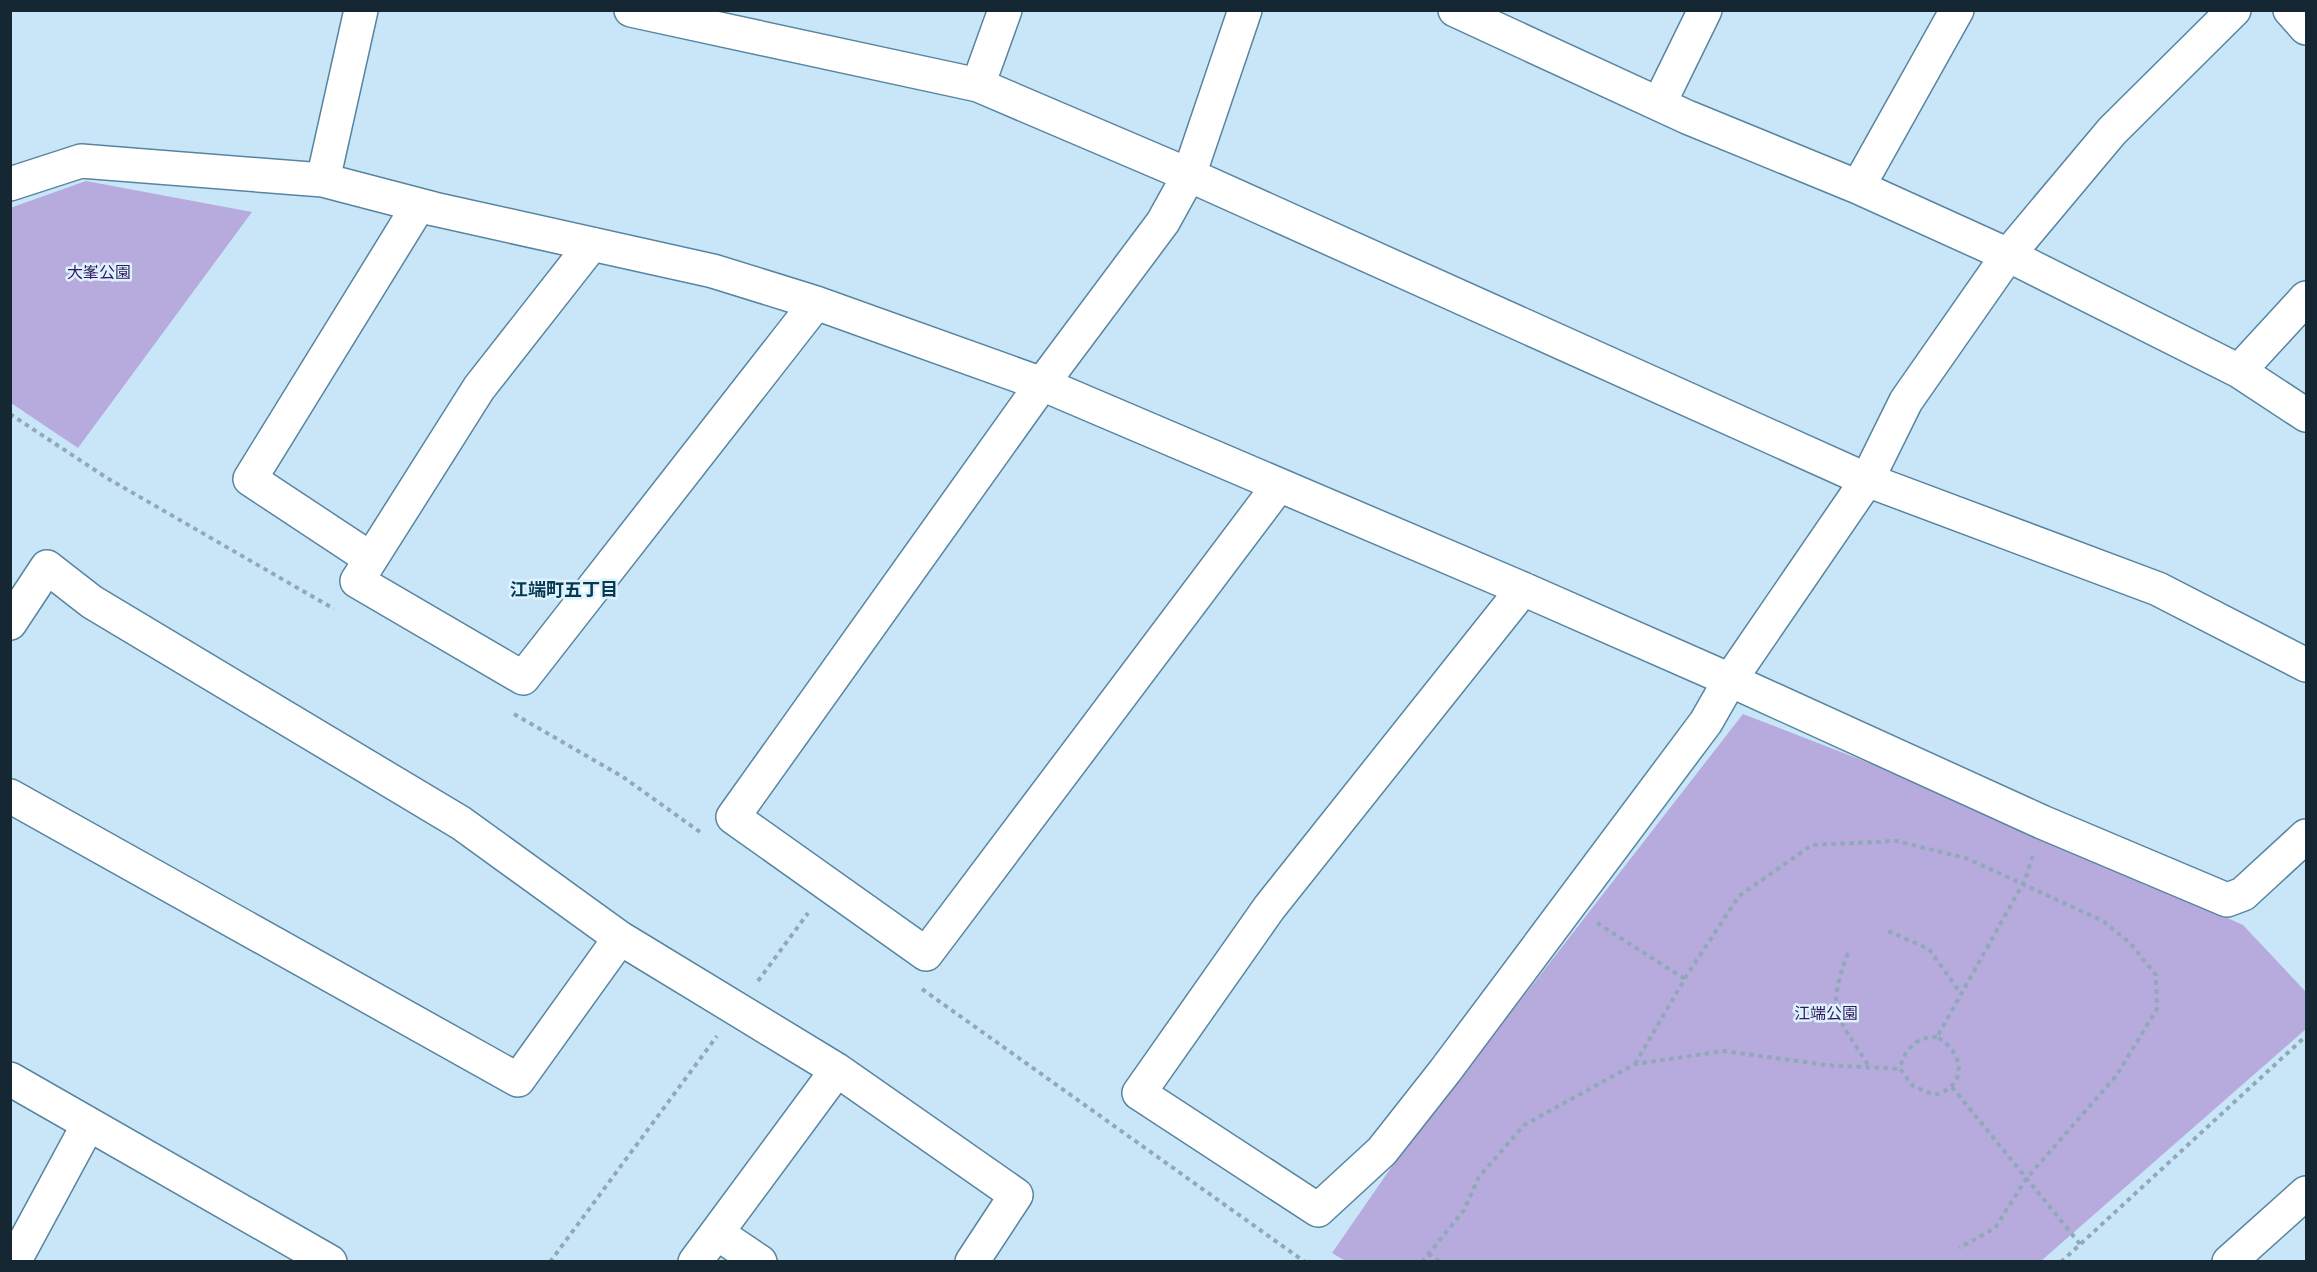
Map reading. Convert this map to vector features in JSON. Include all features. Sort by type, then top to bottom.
[{"type":"street","points":[[323,180],[361,10]]},
{"type":"street","points":[[631,10],[978,86],[1189,175],[1867,480],[2158,589],[2307,665]]},
{"type":"street","points":[[978,86],[1005,10]]},
{"type":"street","points":[[1245,10],[1189,175],[1163,222],[1042,384],[734,816],[926,954],[1280,485]]},
{"type":"street","points":[[1659,104],[1705,10]]},
{"type":"street","points":[[1858,187],[1957,10]]},
{"type":"street","points":[[1523,589],[1269,908],[1139,1093],[1318,1210],[1382,1151],[1445,1071],[1706,722],[1730,680],[1867,480],[1906,401],[2008,255],[2112,131],[2234,10]]},
{"type":"street","points":[[2290,10],[2307,28]]},
{"type":"street","points":[[1462,12],[1659,104],[1858,187],[2008,255],[2239,371],[2307,415]]},
{"type":"street","points":[[10,184],[81,161],[323,180],[420,205],[713,270],[816,303],[1042,384],[1523,589],[2042,822],[2227,900],[2243,894],[2307,836]]},
{"type":"street","points":[[371,559],[250,479],[420,205]]},
{"type":"street","points":[[592,243],[479,388],[357,581],[524,678],[816,303]]},
{"type":"street","points":[[2239,371],[2307,298]]},
{"type":"street","points":[[10,623],[47,567],[92,602],[461,823],[620,938],[837,1070],[1016,1195],[972,1262]]},
{"type":"street","points":[[10,796],[518,1080],[620,938]]},
{"type":"street","points":[[695,1262],[837,1070]]},
{"type":"street","points":[[10,1079],[330,1262]]},
{"type":"street","points":[[14,1262],[88,1125]]},
{"type":"street","points":[[2229,1262],[2307,1192]]},
{"type":"street","points":[[717,1233],[760,1262]]},
{"type":"path","points":[[10,414],[107,478],[344,615]]},
{"type":"path","points":[[509,711],[622,777],[707,837]]},
{"type":"path","points":[[1937,1037],[2024,882],[2042,822]]},
{"type":"path","points":[[1635,1064],[1685,979],[1739,896],[1812,845],[1896,841],[1966,858],[2024,882],[2103,921],[2130,943],[2156,975],[2157,1009],[2116,1076],[2026,1179],[1995,1228],[1959,1248]]},
{"type":"path","points":[[758,981],[810,910],[801,903]]},
{"type":"path","points":[[1569,905],[1685,979]]},
{"type":"path","points":[[1888,932],[1929,949],[1961,994]]},
{"type":"path","points":[[1848,952],[1836,984],[1836,1014],[1868,1065]]},
{"type":"path","points":[[917,986],[1305,1262]]},
{"type":"path","points":[[550,1262],[719,1033]]},
{"type":"path","points":[[2061,1262],[2307,1035]]},
{"type":"path","points":[[1422,1262],[1464,1210],[1479,1177],[1524,1125],[1635,1064],[1724,1051],[1826,1065],[1868,1065],[1900,1069],[1913,1086],[1927,1094],[1940,1094],[1957,1081],[1958,1055],[1948,1043],[1937,1037],[1926,1037],[1906,1050],[1900,1069]]},
{"type":"path","points":[[1952,1086],[2080,1244]]},
{"type":"path","points":[[1428,1254],[1440,1262]]},
{"type":"green space","name":"大峯公園","points":[[86,181],[252,212],[78,448],[11,403],[10,208]]},
{"type":"green space","name":"江端公園","points":[[1743,714],[1975,804],[2243,925],[2306,992],[2306,1029],[2041,1261],[1347,1262],[1332,1253],[1397,1159]]},
{"type":"district","name":"江端町五丁目","points":[[564,590]]}]
